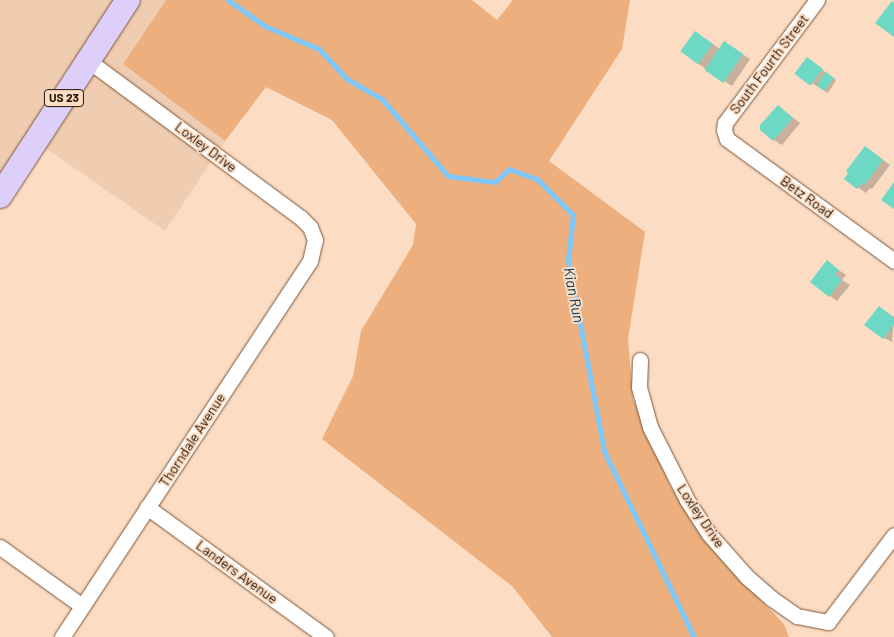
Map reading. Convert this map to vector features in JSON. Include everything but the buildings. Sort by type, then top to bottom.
[{"type":"main road","name":"US 23","points":[[0,196],[128,0]]},
{"type":"street","name":"South Fourth Street","points":[[724,130],[725,123],[817,0]]},
{"type":"street","name":"Loxley Drive","points":[[89,61],[301,218],[310,228],[315,240]]},
{"type":"street","name":"Betz Road","points":[[724,130],[728,139],[894,262]]},
{"type":"street","name":"Thorndale Avenue","points":[[62,637],[310,261],[315,240]]},
{"type":"street","name":"Loxley Drive","points":[[640,360],[639,387],[650,427],[678,483],[709,534],[747,576],[771,598],[798,616],[828,622],[894,535]]},
{"type":"street","name":"Landers Avenue","points":[[147,507],[326,637]]},
{"type":"street","points":[[0,547],[82,606]]},
{"type":"shaded area","points":[[0,0],[166,0],[123,64],[225,141],[165,231],[30,137],[0,181]]},
{"type":"shaded area","points":[[166,0],[472,0],[497,20],[513,0],[630,0],[622,49],[549,161],[645,232],[628,339],[633,399],[670,486],[717,555],[784,624],[789,637],[552,637],[512,586],[322,439],[353,376],[361,331],[413,245],[416,224],[332,120],[266,87],[225,141],[123,64]]},
{"type":"waterway","name":"Kian Run","points":[[228,0],[265,26],[319,49],[347,79],[382,99],[448,176],[495,182],[509,169],[537,179],[573,215],[568,260],[604,451],[694,637]]}]
